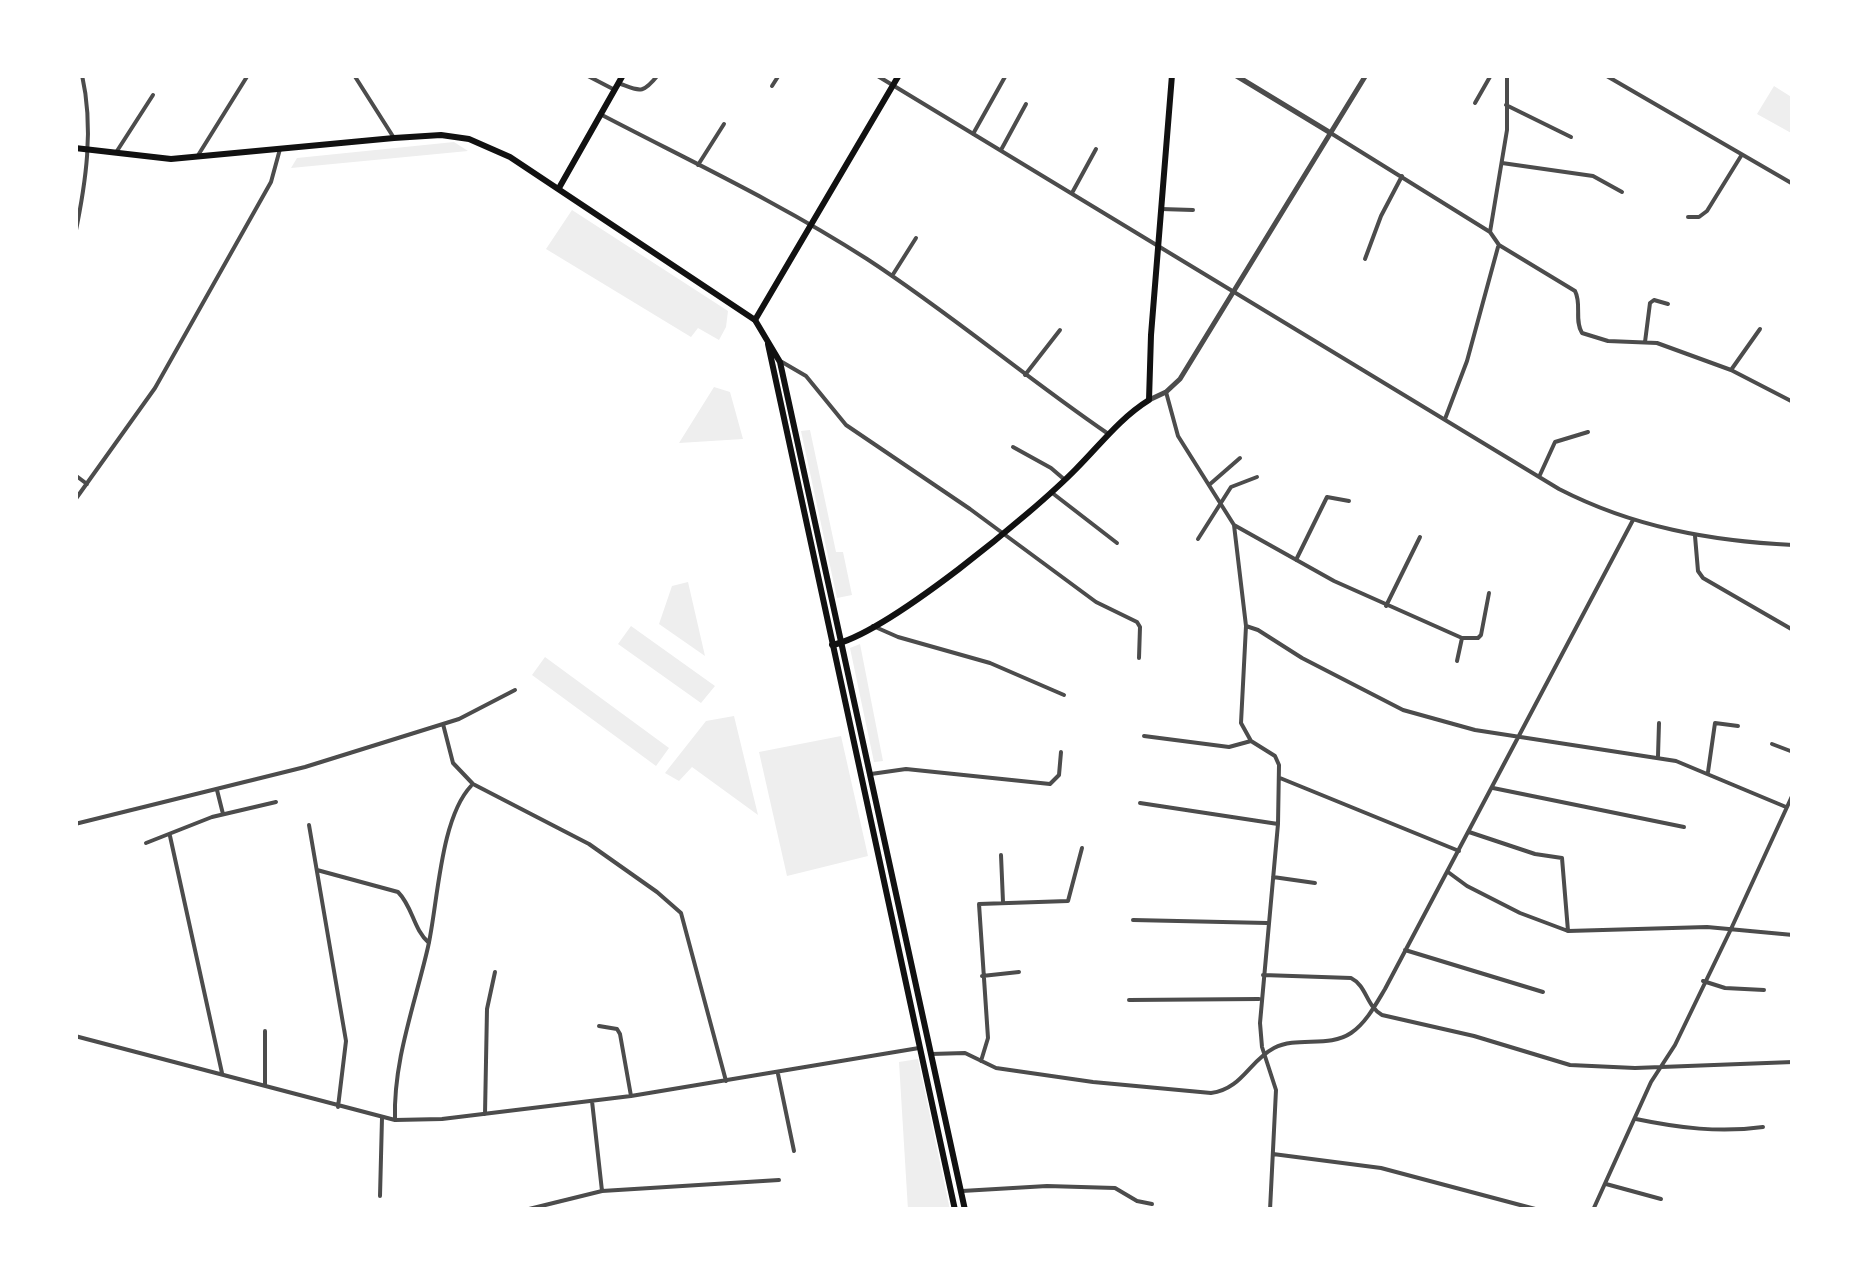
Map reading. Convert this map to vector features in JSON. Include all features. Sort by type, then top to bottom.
[{"type":"main road","points":[[559,188],[623,75]]},
{"type":"main road","points":[[755,320],[898,75]]},
{"type":"main road","points":[[832,645],[873,626],[949,574],[1065,480],[1108,434],[1149,400],[1157,244],[1172,75]]},
{"type":"main road","points":[[75,148],[114,155],[198,157],[394,138],[469,138],[510,156],[755,320],[780,362],[966,1210]]},
{"type":"main road","points":[[767,338],[955,1210]]},
{"type":"street","points":[[75,235],[86,183],[88,114],[82,75]]},
{"type":"street","points":[[198,157],[248,75]]},
{"type":"street","points":[[354,75],[394,138]]},
{"type":"street","points":[[586,75],[641,91],[658,75]]},
{"type":"street","points":[[772,86],[779,75]]},
{"type":"street","points":[[876,75],[1581,500],[1633,520],[1694,536],[1793,546]]},
{"type":"street","points":[[973,134],[1006,75]]},
{"type":"street","points":[[1236,75],[1403,175],[1490,232],[1499,245],[1574,290],[1582,334],[1608,341],[1645,342],[1731,370],[1793,402]]},
{"type":"street","points":[[1149,400],[1180,380],[1366,75]]},
{"type":"street","points":[[1475,103],[1491,75]]},
{"type":"street","points":[[1490,232],[1507,130],[1507,75]]},
{"type":"street","points":[[1605,75],[1793,184]]},
{"type":"street","points":[[114,155],[153,95]]},
{"type":"street","points":[[1000,150],[1026,104]]},
{"type":"street","points":[[1506,104],[1570,137]]},
{"type":"street","points":[[600,114],[809,223],[892,276],[1108,434]]},
{"type":"street","points":[[698,165],[724,124]]},
{"type":"street","points":[[75,500],[155,388],[271,182],[280,149]]},
{"type":"street","points":[[1072,193],[1096,149]]},
{"type":"street","points":[[1688,217],[1707,211],[1742,154]]},
{"type":"street","points":[[1502,163],[1593,176],[1622,192]]},
{"type":"street","points":[[1366,259],[1381,216],[1403,175]]},
{"type":"street","points":[[1161,209],[1194,210]]},
{"type":"street","points":[[892,276],[916,238]]},
{"type":"street","points":[[1445,419],[1467,361],[1499,245]]},
{"type":"street","points":[[1645,342],[1650,303],[1654,300],[1668,304]]},
{"type":"street","points":[[1731,370],[1760,329]]},
{"type":"street","points":[[1025,375],[1060,330]]},
{"type":"street","points":[[780,362],[806,376],[846,425],[970,508],[1096,602],[1136,622],[1140,627],[1139,658]]},
{"type":"street","points":[[1166,392],[1178,436],[1234,525],[1246,626],[1242,723],[1252,741],[1275,756],[1280,778],[1261,1034],[1276,1090],[1270,1210]]},
{"type":"street","points":[[1540,478],[1555,442],[1588,432]]},
{"type":"street","points":[[1013,447],[1052,468],[1065,480]]},
{"type":"street","points":[[1209,485],[1240,458]]},
{"type":"street","points":[[75,474],[86,484]]},
{"type":"street","points":[[1198,539],[1231,488],[1256,477]]},
{"type":"street","points":[[1051,492],[1117,543]]},
{"type":"street","points":[[1296,560],[1327,498],[1349,501]]},
{"type":"street","points":[[932,1054],[965,1053],[996,1068],[1211,1093],[1238,1083],[1264,1054],[1294,1042],[1353,1032],[1372,1010],[1448,872],[1633,520]]},
{"type":"street","points":[[1234,525],[1386,606],[1462,638],[1481,635],[1489,593]]},
{"type":"street","points":[[1386,606],[1420,536]]},
{"type":"street","points":[[1694,536],[1698,572],[1703,578],[1793,630]]},
{"type":"street","points":[[873,626],[898,638],[990,662],[1064,696]]},
{"type":"street","points":[[1246,626],[1403,710],[1475,730],[1658,756],[1708,772],[1786,806]]},
{"type":"street","points":[[1457,661],[1462,638]]},
{"type":"street","points":[[75,824],[217,790],[442,724],[490,705],[515,690]]},
{"type":"street","points":[[1658,756],[1660,723]]},
{"type":"street","points":[[1708,772],[1714,723],[1738,726]]},
{"type":"street","points":[[442,724],[453,763],[472,784],[589,844],[675,906],[681,914],[726,1081]]},
{"type":"street","points":[[1144,736],[1230,747],[1252,741]]},
{"type":"street","points":[[1772,744],[1793,752]]},
{"type":"street","points":[[871,774],[906,769],[1050,784],[1059,775],[1061,752]]},
{"type":"street","points":[[1280,778],[1459,851]]},
{"type":"street","points":[[394,1120],[397,1070],[429,943],[449,834],[461,800],[472,784]]},
{"type":"street","points":[[1493,788],[1684,827]]},
{"type":"street","points":[[217,790],[223,814]]},
{"type":"street","points":[[1593,1210],[1651,1082],[1732,929],[1793,794]]},
{"type":"street","points":[[146,843],[223,814],[276,802]]},
{"type":"street","points":[[1140,803],[1278,824]]},
{"type":"street","points":[[309,824],[346,1041],[338,1106]]},
{"type":"street","points":[[1469,832],[1535,854],[1562,858],[1568,931]]},
{"type":"street","points":[[170,836],[222,1073]]},
{"type":"street","points":[[981,1061],[988,1038],[978,904],[1068,902],[1082,848]]},
{"type":"street","points":[[1001,855],[1003,902]]},
{"type":"street","points":[[317,870],[398,892],[406,900],[420,935],[429,943]]},
{"type":"street","points":[[1448,872],[1520,913],[1568,931],[1732,929],[1793,935]]},
{"type":"street","points":[[1273,877],[1315,883]]},
{"type":"street","points":[[1133,920],[1267,923]]},
{"type":"street","points":[[1405,950],[1543,992]]},
{"type":"street","points":[[485,1114],[488,1009],[495,972]]},
{"type":"street","points":[[982,976],[1019,972]]},
{"type":"street","points":[[1263,975],[1351,978],[1360,985],[1372,1010],[1382,1015],[1474,1036],[1570,1065],[1635,1068],[1793,1062]]},
{"type":"street","points":[[1703,982],[1725,988],[1764,990]]},
{"type":"street","points":[[1129,1000],[1262,999]]},
{"type":"street","points":[[599,1026],[617,1028],[620,1034],[631,1096]]},
{"type":"street","points":[[264,1084],[266,1031]]},
{"type":"street","points":[[75,1036],[394,1120],[442,1119],[631,1096],[920,1048]]},
{"type":"street","points":[[778,1074],[794,1152]]},
{"type":"street","points":[[592,1101],[602,1191]]},
{"type":"street","points":[[380,1196],[382,1118]]},
{"type":"street","points":[[1636,1119],[1707,1130],[1737,1131],[1764,1126]]},
{"type":"street","points":[[1273,1154],[1381,1168],[1539,1210]]},
{"type":"street","points":[[525,1210],[602,1191],[779,1180]]},
{"type":"street","points":[[1606,1184],[1662,1199]]},
{"type":"street","points":[[962,1191],[1047,1186],[1116,1188],[1137,1201],[1152,1204]]},
{"type":"shaded area","points":[[1774,86],[1793,98],[1793,134],[1757,114]]},
{"type":"shaded area","points":[[454,142],[468,151],[291,168],[297,158]]},
{"type":"shaded area","points":[[572,210],[728,311],[719,340],[698,328],[691,337],[546,249]]},
{"type":"shaded area","points":[[714,387],[730,392],[743,439],[679,443]]},
{"type":"shaded area","points":[[810,430],[836,552],[843,552],[852,595],[837,598],[801,431]]},
{"type":"shaded area","points":[[688,582],[705,656],[659,624],[672,586]]},
{"type":"shaded area","points":[[631,626],[715,686],[701,703],[618,644]]},
{"type":"shaded area","points":[[860,644],[883,761],[874,762],[850,648]]},
{"type":"shaded area","points":[[545,657],[669,748],[656,766],[532,675]]},
{"type":"shaded area","points":[[734,716],[758,815],[692,767],[679,781],[665,773],[706,721]]},
{"type":"shaded area","points":[[841,736],[868,856],[787,876],[759,752]]},
{"type":"shaded area","points":[[918,1059],[950,1210],[908,1210],[899,1062]]}]
